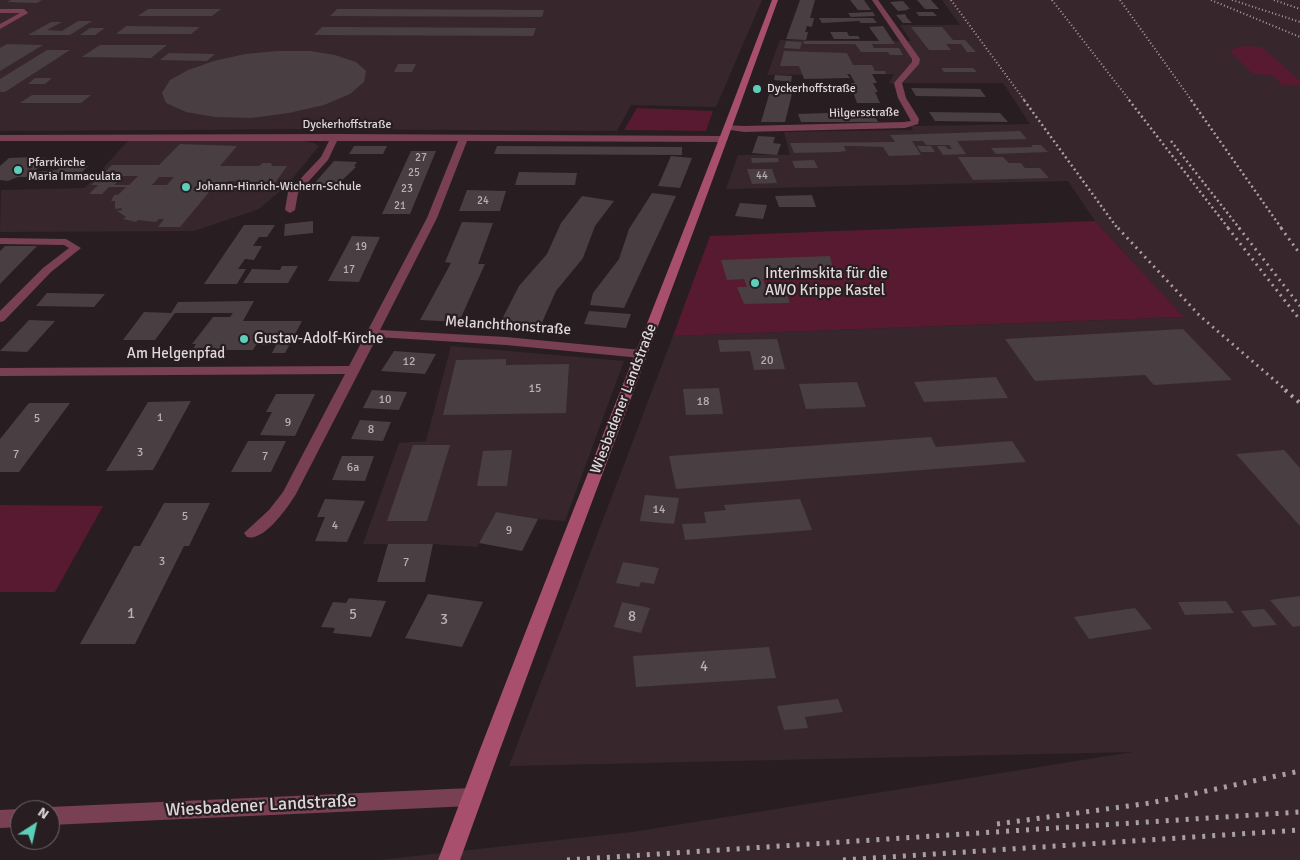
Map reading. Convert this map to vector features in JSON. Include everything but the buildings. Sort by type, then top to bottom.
[{"type":"main road","name":"Wiesbadener Landstraße","points":[[449,860],[471,797],[726,133],[775,0]]},
{"type":"street","name":"Hilgersstraße","points":[[726,133],[744,129],[905,125],[915,122],[902,98],[898,83],[916,62],[916,58],[875,0]]},
{"type":"street","points":[[0,11],[24,10],[25,13],[0,27]]},
{"type":"street","name":"Dyckerhoffstraße","points":[[0,138],[464,138],[726,133]]},
{"type":"street","points":[[290,210],[293,192],[325,158],[335,137]]},
{"type":"street","points":[[252,533],[274,514],[289,494],[432,218],[464,138]]},
{"type":"street","points":[[0,241],[66,242],[76,248],[47,270],[0,318]]},
{"type":"street","name":"Melanchthonstraße","points":[[373,333],[506,341],[641,354]]},
{"type":"street","name":"Am Helgenpfad","points":[[0,372],[353,370]]},
{"type":"street","name":"Wiesbadener Landstraße","points":[[60,816],[471,797]]},
{"type":"shaded area","points":[[0,0],[762,0],[716,107],[631,105],[617,131],[317,129],[0,131]]},
{"type":"shaded area","points":[[942,0],[1300,0],[1300,860],[379,860],[632,832],[1133,752],[509,766],[673,336],[1184,317],[1095,221],[1068,181],[726,189],[738,155],[790,155],[784,132],[913,130],[911,126],[1030,124],[1003,83],[889,83],[894,74],[767,75],[780,40],[911,41],[900,25],[960,25]]},
{"type":"shaded area","points":[[1244,46],[1262,47],[1300,81],[1300,85],[1282,85],[1272,75],[1253,74],[1229,50]]},
{"type":"shaded area","points":[[637,108],[713,111],[706,131],[624,130]]},
{"type":"shaded area","name":"Johann-Hinrich-Wichern-Schule","points":[[128,141],[304,141],[319,146],[287,185],[259,209],[194,231],[0,232],[1,190],[85,188]]},
{"type":"shaded area","points":[[1095,221],[1184,317],[673,336],[710,236]]},
{"type":"shaded area","points":[[451,346],[624,361],[565,521],[538,519],[496,512],[477,547],[433,544],[363,544],[399,443],[426,441]]},
{"type":"shaded area","points":[[0,505],[103,506],[55,592],[0,592]]},
{"type":"railway","points":[[951,0],[1025,101]]},
{"type":"railway","points":[[1052,0],[1130,101]]},
{"type":"railway","points":[[1120,0],[1192,101]]},
{"type":"railway","points":[[1211,0],[1300,37]]},
{"type":"railway","points":[[1232,0],[1300,22]]},
{"type":"railway","points":[[1274,0],[1300,9]]},
{"type":"railway","points":[[1024,100],[1118,229]]},
{"type":"railway","points":[[1129,100],[1229,229]]},
{"type":"railway","points":[[1191,100],[1282,229]]},
{"type":"railway","points":[[1171,141],[1240,229]]},
{"type":"railway","points":[[1118,228],[1199,315],[1287,391]]},
{"type":"railway","points":[[1228,228],[1300,320]]},
{"type":"railway","points":[[1239,228],[1300,306]]},
{"type":"railway","points":[[1281,228],[1300,254]]},
{"type":"railway","points":[[1285,390],[1300,403]]},
{"type":"railway","points":[[997,824],[1150,803],[1300,771]]},
{"type":"railway","points":[[567,860],[1300,812]]},
{"type":"railway","points":[[843,860],[1300,830]]},
{"type":"place","name":"Dyckerhoffstraße","points":[[757,89]]},
{"type":"place","name":"Pfarrkirche Maria Immaculata","points":[[18,170]]},
{"type":"place","name":"Johann-Hinrich-Wichern-Schule","points":[[186,187]]},
{"type":"place","name":"Interimskita für die AWO Krippe Kastel","points":[[755,283]]},
{"type":"place","name":"Gustav-Adolf-Kirche","points":[[244,339]]}]
